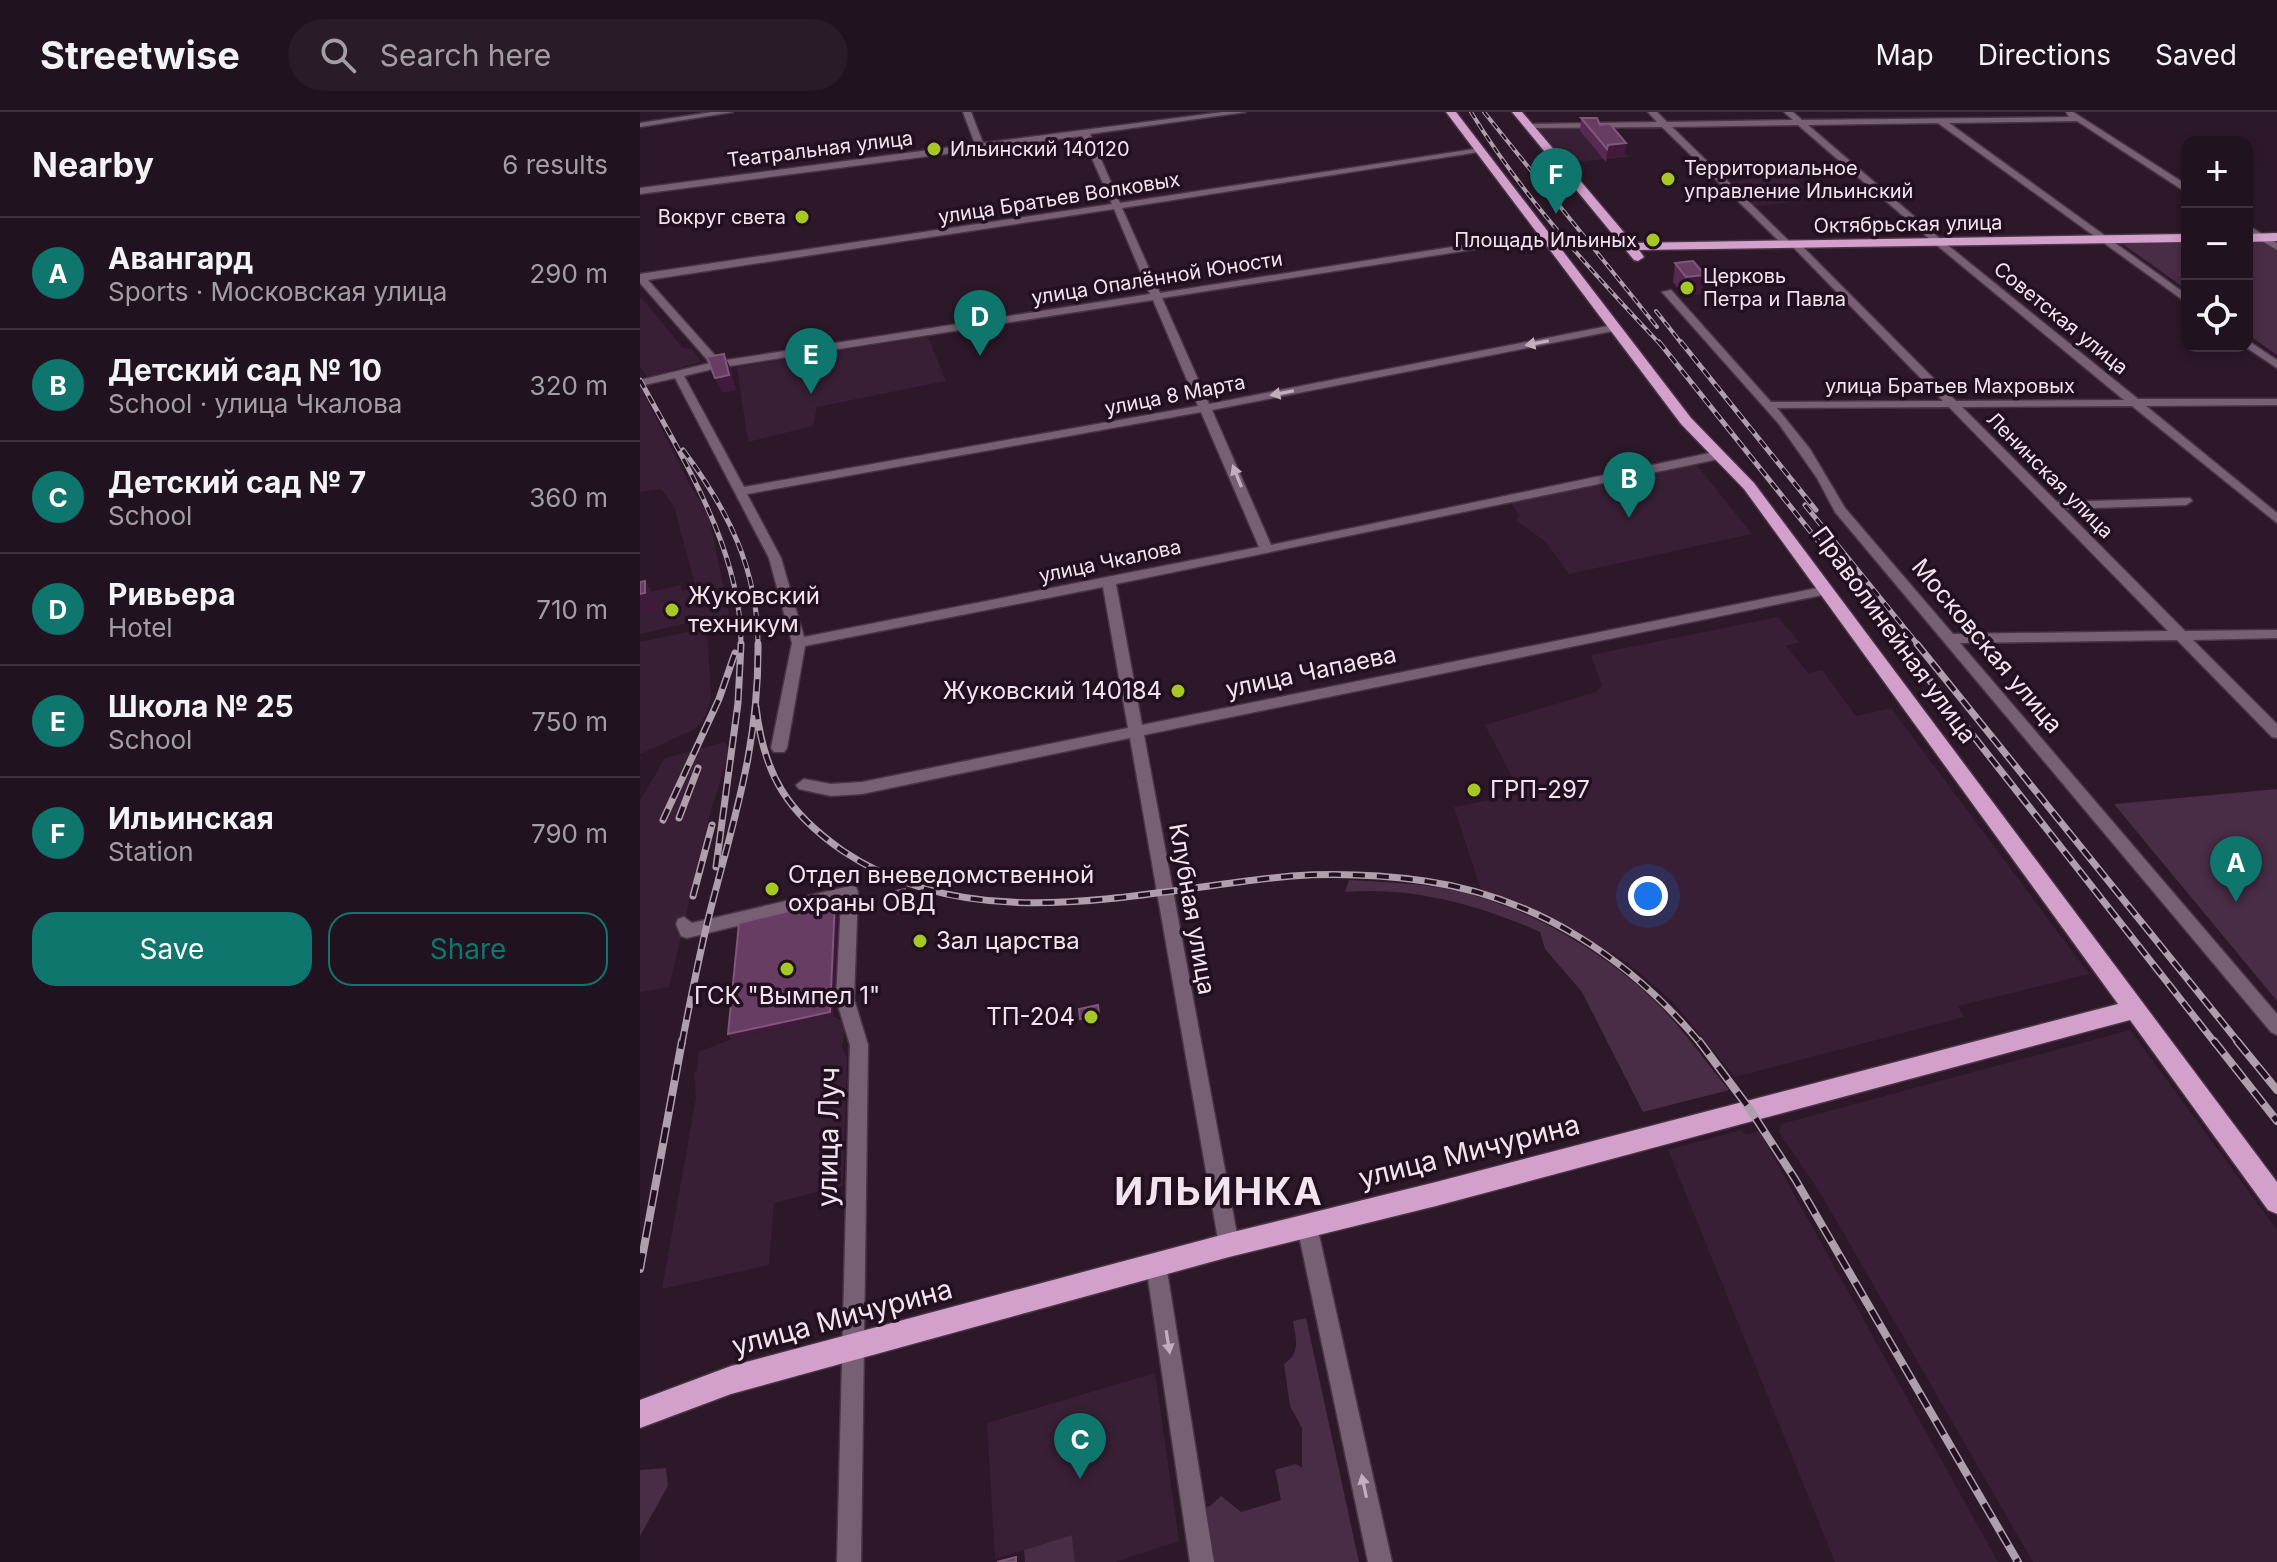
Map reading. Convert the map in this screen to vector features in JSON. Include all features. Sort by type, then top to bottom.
[{"type":"main road","name":"Праволинейная улица","points":[[1451,112],[1686,421],[1749,486],[2132,1010],[2277,1202]]},
{"type":"main road","points":[[1517,112],[1529,126]]},
{"type":"main road","name":"Октябрьская улица","points":[[1529,126],[1638,257],[1647,259],[1663,248],[2181,238]]},
{"type":"main road","points":[[2253,238],[2277,237]]},
{"type":"main road","name":"улица Мичурина","points":[[640,1414],[731,1380],[1229,1245],[2132,1010]]},
{"type":"street","points":[[640,125],[729,112]]},
{"type":"street","points":[[967,112],[980,146]]},
{"type":"street","name":"Театральная улица","points":[[640,191],[1242,112]]},
{"type":"street","name":"Ленинская улица","points":[[1652,112],[1791,244],[2277,733]]},
{"type":"street","name":"Советская улица","points":[[1788,112],[1938,242],[2277,519]]},
{"type":"street","points":[[1928,112],[2181,296]]},
{"type":"street","points":[[2068,112],[2181,185]]},
{"type":"street","points":[[1529,126],[2077,119]]},
{"type":"street","points":[[1085,133],[1266,548]]},
{"type":"street","name":"улица Братьев Волковых","points":[[641,277],[1481,151]]},
{"type":"street","points":[[2253,232],[2277,247]]},
{"type":"street","name":"улица Опалённой Юности","points":[[640,383],[717,365],[1547,235]]},
{"type":"street","points":[[641,277],[717,365]]},
{"type":"street","name":"Московская улица","points":[[1667,292],[1768,405],[1825,478],[1839,509],[2277,1027]]},
{"type":"street","name":"улица 8 Марта","points":[[742,491],[1205,408],[1613,328]]},
{"type":"street","points":[[2253,347],[2277,365]]},
{"type":"street","points":[[678,374],[775,558],[799,643],[779,748]]},
{"type":"street","name":"улица Братьев Махровых","points":[[1768,405],[2277,402]]},
{"type":"street","name":"улица Чкалова","points":[[799,643],[1351,533],[1719,455]]},
{"type":"street","points":[[2054,506],[2186,501]]},
{"type":"street","name":"Клубная улица","points":[[1109,582],[1229,1245]]},
{"type":"street","name":"улица Чапаева","points":[[804,785],[831,790],[858,789],[1827,590]]},
{"type":"street","points":[[1949,639],[2277,634]]},
{"type":"street","name":"улица Луч","points":[[684,924],[687,931],[850,892],[845,999],[859,1045],[849,1562]]},
{"type":"street","points":[[1307,1226],[1380,1562]]},
{"type":"street","points":[[1156,1265],[1202,1562]]},
{"type":"shaded area","points":[[1605,126],[1629,157],[1565,163],[1534,127]]},
{"type":"shaded area","points":[[1767,177],[1794,178],[1804,188],[1782,190],[1791,201],[1786,203],[1754,206],[1730,182]]},
{"type":"shaded area","points":[[2181,241],[2181,286],[2120,242]]},
{"type":"shaded area","points":[[2253,241],[2263,241],[2277,250],[2277,355],[2253,338]]},
{"type":"shaded area","points":[[640,296],[683,348],[693,350],[701,362],[647,377],[640,367]]},
{"type":"shaded area","points":[[928,337],[946,381],[817,407],[813,426],[748,442],[737,367]]},
{"type":"shaded area","points":[[640,386],[689,484],[708,513],[730,618],[707,626],[704,619],[640,634],[640,601],[645,593],[681,585],[682,591],[696,588],[674,506],[661,489],[640,492]]},
{"type":"shaded area","points":[[1696,464],[1752,534],[1569,574],[1545,541],[1515,520],[1520,516],[1511,503]]},
{"type":"shaded area","points":[[1778,617],[1799,642],[1786,646],[1808,673],[1822,670],[1856,716],[1891,708],[2089,974],[1958,1006],[1964,1017],[1735,1077],[1671,1000],[1629,964],[1558,921],[1481,890],[1454,807],[1521,794],[1485,725],[1596,692],[1602,686],[1591,655]]},
{"type":"shaded area","points":[[707,628],[711,696],[706,715],[695,729],[640,754],[640,642]]},
{"type":"shaded area","points":[[725,742],[729,752],[710,814],[669,987],[640,992],[640,801],[665,758]]},
{"type":"shaded area","points":[[2277,789],[2277,1001],[2114,804]]},
{"type":"shaded area","points":[[1349,880],[1453,890],[1513,909],[1572,938],[1651,997],[1729,1090],[1643,1112],[1582,992],[1545,949],[1540,932],[1445,900],[1395,892],[1345,892]]},
{"type":"shaded area","points":[[833,1016],[846,1022],[842,1047],[847,1058],[843,1185],[774,1203],[769,1265],[662,1289],[696,1098],[694,1072],[697,1071],[699,1052],[731,1039]]},
{"type":"shaded area","points":[[2130,1030],[2277,1230],[2277,1562],[2033,1562],[1821,1194],[1779,1132],[1781,1124]]},
{"type":"shaded area","points":[[1741,1130],[1746,1135],[1759,1131],[1998,1562],[1835,1562],[1668,1150]]},
{"type":"shaded area","points":[[1306,1318],[1359,1562],[1202,1562],[1195,1512],[1210,1506],[1221,1496],[1241,1512],[1281,1500],[1275,1470],[1296,1464],[1302,1468],[1302,1428],[1290,1406],[1284,1364],[1295,1350],[1293,1321]]},
{"type":"shaded area","points":[[1155,1373],[1179,1541],[1115,1562],[1075,1562],[1072,1535],[995,1559],[987,1423]]},
{"type":"shaded area","points":[[666,1468],[668,1486],[640,1536],[640,1470]]},
{"type":"shaded area","points":[[1072,1535],[1075,1562],[1025,1562],[1024,1550]]},
{"type":"building","points":[[1581,118],[1597,118],[1600,125],[1610,124],[1626,143],[1608,145],[1607,149]]},
{"type":"building","points":[[1693,261],[1705,275],[1686,277],[1675,263]]},
{"type":"building","points":[[724,354],[729,375],[715,378],[707,357]]},
{"type":"building","points":[[645,581],[645,593],[640,594],[640,582]]},
{"type":"building","points":[[905,889],[906,908],[894,910],[895,891]]},
{"type":"building","name":"ГСК \"Вымпел 1\"","points":[[835,900],[830,1012],[728,1034],[739,923]]},
{"type":"building","points":[[1098,1005],[1099,1015],[1080,1019],[1079,1009]]},
{"type":"building","points":[[1016,1557],[1016,1562],[997,1562]]},
{"type":"railway","points":[[1471,112],[1536,204],[1660,344]]},
{"type":"railway","points":[[1484,112],[1657,327]]},
{"type":"railway","points":[[1656,311],[1682,344]]},
{"type":"railway","points":[[1659,342],[1902,646]]},
{"type":"railway","points":[[1681,342],[1816,510]]},
{"type":"railway","points":[[640,380],[692,475],[721,541],[739,611],[741,645]]},
{"type":"railway","points":[[683,450],[714,495],[737,542],[753,591],[758,645]]},
{"type":"railway","points":[[1805,505],[1919,646]]},
{"type":"railway","points":[[1901,644],[2215,1043]]},
{"type":"railway","points":[[1917,644],[2239,1043]]},
{"type":"railway","points":[[716,867],[738,703],[741,645]]},
{"type":"railway","points":[[682,1043],[750,745],[755,713],[758,645]]},
{"type":"railway","points":[[663,820],[719,699],[735,653]]},
{"type":"railway","points":[[756,707],[772,772],[793,806],[807,822],[843,851],[895,878],[949,895],[1005,902],[1121,898],[1309,875],[1392,877],[1466,889],[1505,901],[1578,936],[1643,984],[1700,1043]]},
{"type":"railway","points":[[679,818],[698,768]]},
{"type":"railway","points":[[693,896],[712,825]]},
{"type":"railway","points":[[640,1269],[682,1041]]},
{"type":"railway","points":[[1699,1041],[1749,1108],[1795,1179],[2018,1562]]},
{"type":"railway","points":[[2214,1041],[2277,1121]]},
{"type":"railway","points":[[2237,1041],[2277,1090]]},
{"type":"place","name":"Ильинский 140120","points":[[934,149]]},
{"type":"place","name":"Территориальное управление Ильинский","points":[[1668,179]]},
{"type":"place","name":"Ильинская","points":[[1556,214]]},
{"type":"place","name":"Вокруг света","points":[[802,217]]},
{"type":"place","name":"Площадь Ильиных","points":[[1653,240]]},
{"type":"place","name":"Церковь Петра и Павла","points":[[1687,288]]},
{"type":"place","name":"Ривьера","points":[[980,356]]},
{"type":"place","name":"Школа № 25","points":[[811,394]]},
{"type":"place","name":"Детский сад № 10","points":[[1629,518]]},
{"type":"place","name":"Жуковский техникум","points":[[672,610]]},
{"type":"place","name":"Жуковский 140184","points":[[1178,691]]},
{"type":"place","name":"ГРП-297","points":[[1474,790]]},
{"type":"place","name":"Отдел вневедомственной охраны ОВД","points":[[772,889]]},
{"type":"place","name":"Авангард","points":[[2236,902]]},
{"type":"place","name":"Зал царства","points":[[920,941]]},
{"type":"place","name":"ГСК \"Вымпел 1\"","points":[[787,969]]},
{"type":"place","name":"ТП-204","points":[[1091,1017]]},
{"type":"place","name":"Детский сад № 7","points":[[1080,1479]]},
{"type":"district","name":"ИЛЬИНКА","points":[[1219,1192]]}]
